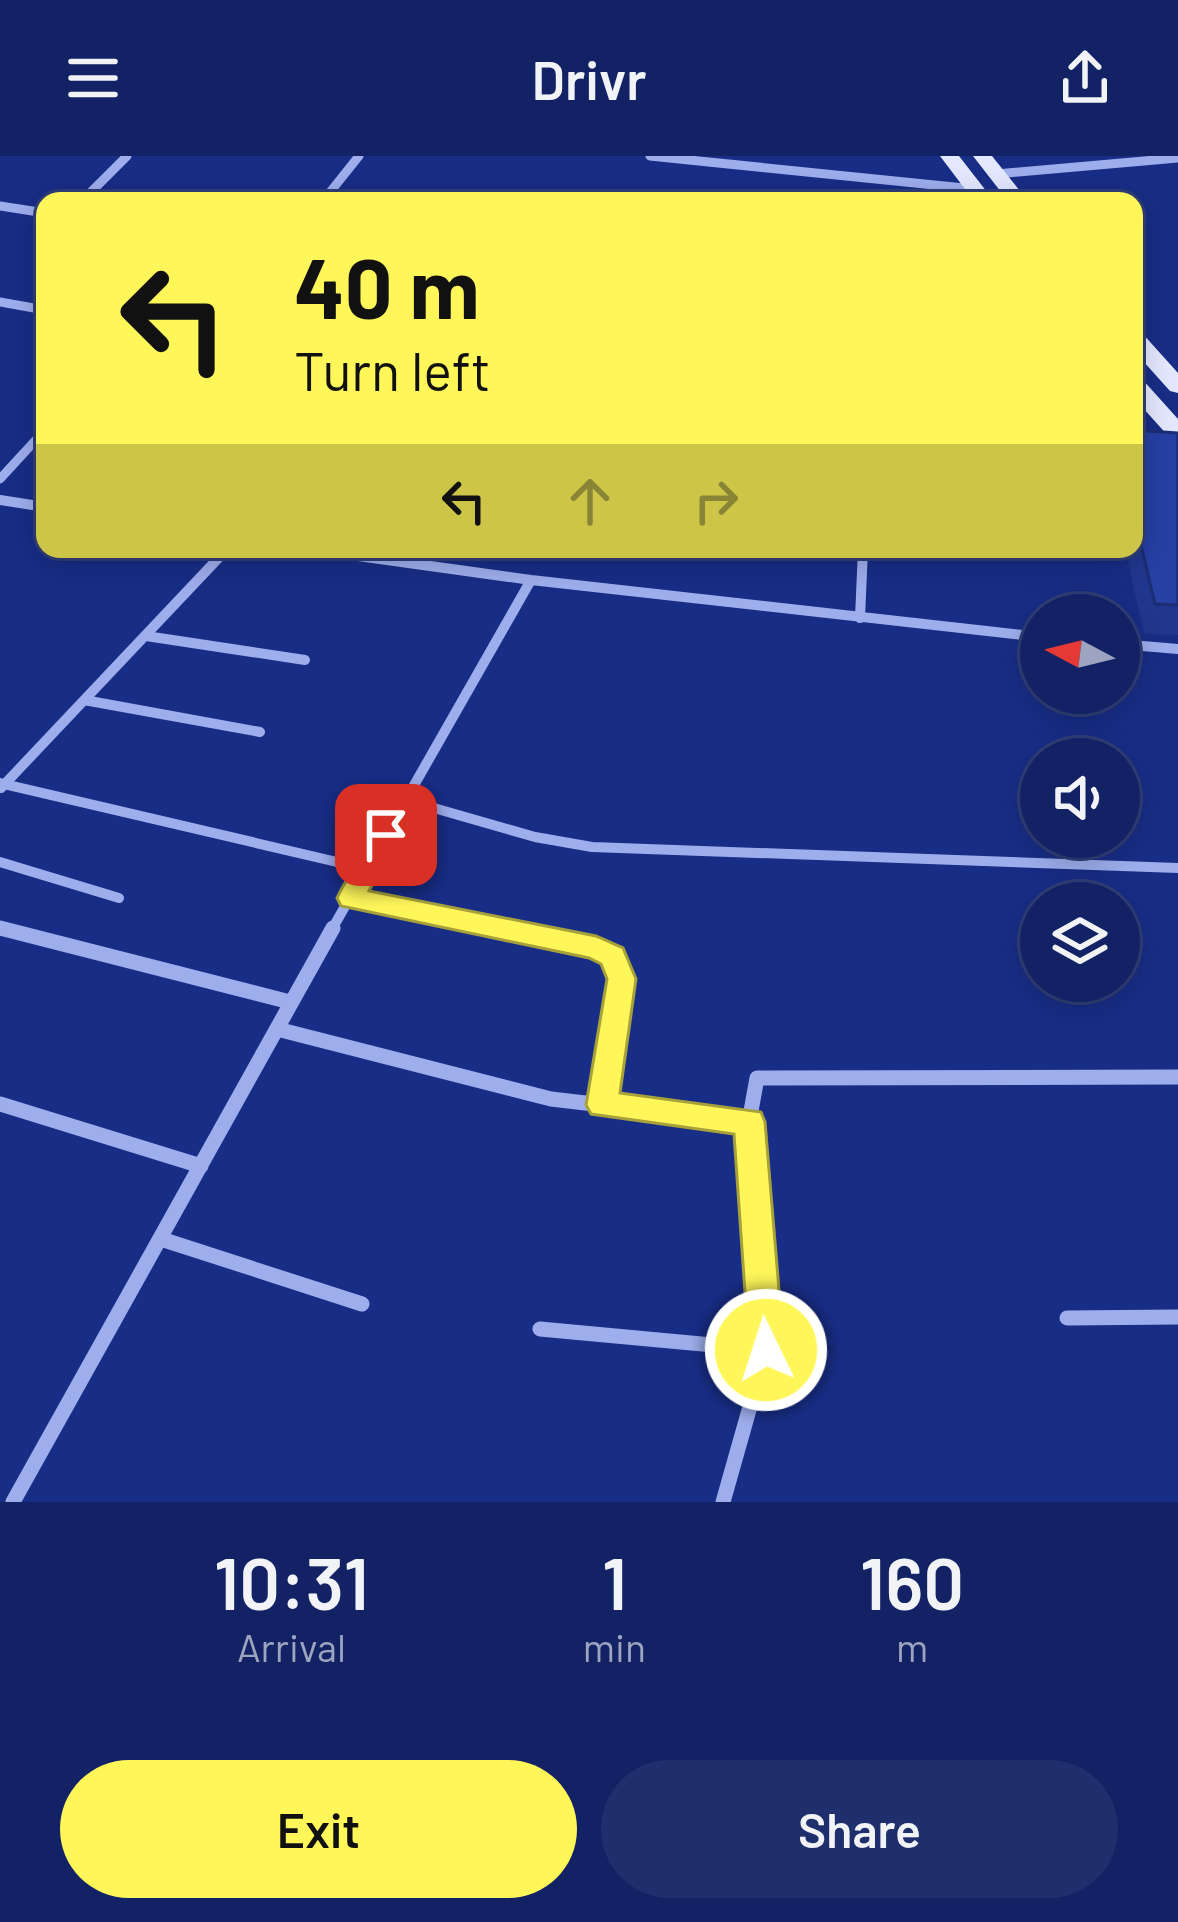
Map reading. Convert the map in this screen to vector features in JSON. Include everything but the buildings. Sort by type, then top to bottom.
[{"type":"main road","points":[[949,156],[977,192]]},
{"type":"main road","points":[[982,156],[1011,192]]},
{"type":"main road","points":[[1143,348],[1178,386]]},
{"type":"main road","points":[[1143,394],[1178,433]]},
{"type":"street","points":[[91,192],[127,156]]},
{"type":"street","points":[[330,192],[359,156]]},
{"type":"street","points":[[650,156],[954,192]]},
{"type":"street","points":[[996,173],[1178,158]]},
{"type":"street","points":[[0,206],[36,212]]},
{"type":"street","points":[[0,302],[36,308]]},
{"type":"street","points":[[0,479],[36,440]]},
{"type":"street","points":[[0,500],[36,506]]},
{"type":"street","points":[[2,785],[219,558]]},
{"type":"street","points":[[373,558],[1020,635]]},
{"type":"street","points":[[860,618],[863,558]]},
{"type":"street","points":[[14,1502],[290,1002],[531,580]]},
{"type":"street","points":[[146,636],[304,660]]},
{"type":"street","points":[[1140,646],[1178,649]]},
{"type":"street","points":[[84,700],[260,732]]},
{"type":"street","points":[[2,785],[367,869]]},
{"type":"street","points":[[406,800],[535,837],[615,849],[1178,868]]},
{"type":"street","points":[[0,862],[119,898]]},
{"type":"street","points":[[351,898],[596,947],[613,957],[622,979],[602,1105]]},
{"type":"street","points":[[0,928],[290,1002]]},
{"type":"street","points":[[278,1029],[551,1099],[749,1122]]},
{"type":"street","points":[[723,1502],[766,1350],[749,1122],[757,1078],[1178,1077]]},
{"type":"street","points":[[0,1104],[201,1166]]},
{"type":"street","points":[[160,1239],[362,1304]]},
{"type":"street","points":[[1066,1318],[1178,1317]]},
{"type":"street","points":[[540,1329],[766,1350]]},
{"type":"route","points":[[386,835],[351,898],[596,947],[613,957],[622,979],[602,1105],[749,1122],[766,1350]]}]
